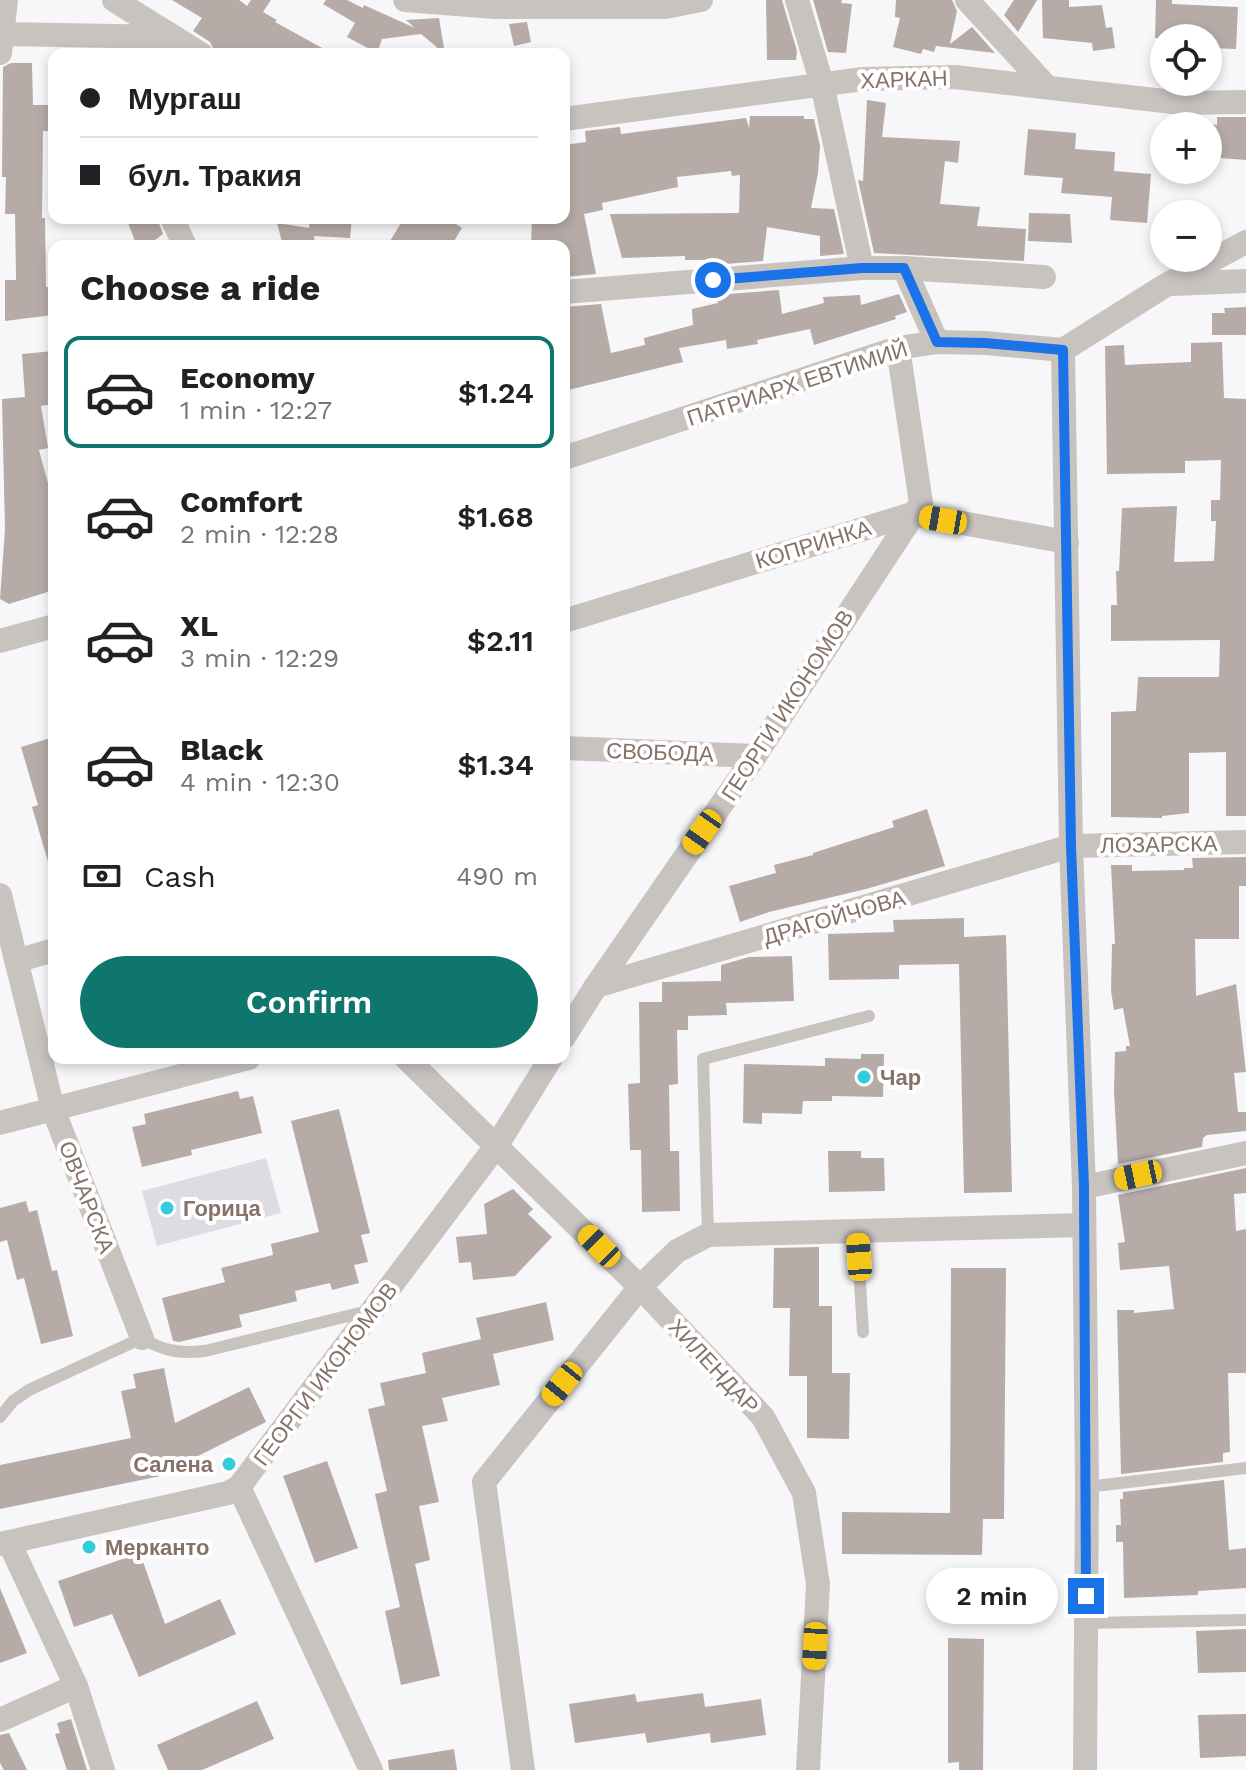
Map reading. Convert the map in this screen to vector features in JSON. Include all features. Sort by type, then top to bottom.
[{"type":"street","points":[[6,0],[1,40],[90,44],[174,37]]},
{"type":"street","points":[[114,0],[191,48]]},
{"type":"street","points":[[405,0],[495,7],[665,7],[701,0]]},
{"type":"street","points":[[797,0],[822,84],[862,268]]},
{"type":"street","points":[[967,0],[1046,86]]},
{"type":"street","name":"ХАРКАН","points":[[570,118],[863,79],[955,77],[1181,103],[1246,102]]},
{"type":"street","points":[[1085,1770],[1087,1487],[1084,1187],[1071,846],[1063,350],[1166,285],[1246,242]]},
{"type":"street","points":[[570,292],[862,268],[1044,277]]},
{"type":"street","points":[[904,268],[937,342]]},
{"type":"street","points":[[1166,285],[1246,281]]},
{"type":"street","name":"ПАТРИАРХ ЕВТИМИЙ","points":[[570,456],[898,348],[937,342],[1063,350]]},
{"type":"street","name":"ГЕОРГИ ИКОНОМОВ","points":[[570,1027],[755,756],[921,503],[898,348]]},
{"type":"street","name":"КОПРИНКА","points":[[570,619],[912,514],[1067,542]]},
{"type":"street","points":[[0,641],[48,629]]},
{"type":"street","name":"СВОБОДА","points":[[570,748],[755,756]]},
{"type":"street","name":"ЛОЗАРСКА","points":[[1071,846],[1246,842]]},
{"type":"street","name":"ДРАГОЙЧОВА","points":[[596,986],[1071,846]]},
{"type":"street","name":"ОВЧАРСКА","points":[[0,895],[53,1109],[142,1338]]},
{"type":"street","points":[[16,961],[48,952]]},
{"type":"street","points":[[0,1123],[226,1064]]},
{"type":"street","name":"ХИЛЕНДАР","points":[[412,1064],[640,1287],[763,1417],[804,1493],[818,1584],[808,1770]]},
{"type":"street","name":"ГЕОРГИ ИКОНОМОВ","points":[[4,1543],[228,1493],[239,1487],[497,1145],[547,1064]]},
{"type":"street","points":[[1084,1187],[1246,1153]]},
{"type":"street","points":[[523,1770],[484,1482],[640,1287],[677,1251],[708,1235],[1084,1225]]},
{"type":"street","points":[[239,1487],[371,1770]]},
{"type":"street","points":[[4,1543],[76,1686],[103,1770]]},
{"type":"street","points":[[0,1720],[76,1686]]},
{"type":"lane","points":[[708,1235],[703,1059],[869,1016]]},
{"type":"lane","points":[[857,1233],[863,1332]]},
{"type":"lane","points":[[0,1417],[13,1401],[29,1390],[142,1338],[159,1349],[184,1353],[205,1351],[375,1310]]},
{"type":"lane","points":[[1087,1487],[1246,1468]]},
{"type":"lane","points":[[1086,1623],[1246,1620]]},
{"type":"shaded area","points":[[266,1158],[281,1213],[157,1246],[142,1191]]},
{"type":"building","points":[[172,0],[239,0],[247,6],[251,0],[271,0],[263,12],[322,48],[213,48],[210,42],[193,31],[202,18]]},
{"type":"building","points":[[326,0],[347,0],[415,28],[406,20],[439,18],[444,48],[438,48],[421,34],[382,39],[379,48],[368,48],[347,37],[355,23],[323,4]]},
{"type":"building","points":[[766,0],[782,0],[797,51],[796,60],[767,60]]},
{"type":"building","points":[[813,0],[842,0],[841,3],[852,4],[846,53],[828,52]]},
{"type":"building","points":[[896,0],[952,0],[957,11],[950,44],[972,27],[995,53],[936,46],[934,52],[923,49],[921,54],[893,47],[900,18],[895,17]]},
{"type":"building","points":[[1014,0],[1037,0],[1018,32],[1004,15]]},
{"type":"building","points":[[1042,0],[1069,0],[1069,7],[1102,5],[1106,28],[1112,27],[1115,48],[1093,51],[1092,43],[1043,38]]},
{"type":"building","points":[[1156,0],[1172,0],[1172,4],[1238,7],[1236,49],[1222,48],[1222,24],[1155,24]]},
{"type":"building","points":[[527,22],[531,42],[514,46],[509,24]]},
{"type":"building","points":[[11,63],[32,63],[33,105],[48,105],[48,131],[43,131],[42,218],[45,218],[48,316],[5,321],[5,280],[16,280],[15,214],[5,214],[6,177],[2,177],[3,67]]},
{"type":"building","points":[[867,100],[886,103],[882,137],[960,141],[958,163],[945,161],[940,204],[980,207],[977,226],[1026,229],[1024,261],[874,253],[858,180],[863,181]]},
{"type":"building","points":[[750,116],[804,116],[804,119],[814,119],[820,146],[811,208],[834,209],[844,254],[820,256],[820,236],[767,227],[763,261],[713,265],[713,260],[685,260],[685,256],[622,258],[610,214],[739,213],[740,175],[732,176],[731,171],[677,177],[678,187],[602,203],[603,210],[584,214],[596,274],[570,276],[570,240],[531,240],[532,224],[570,224],[570,144],[586,142],[585,131],[620,127],[621,134],[746,118],[749,128]]},
{"type":"building","points":[[1222,117],[1246,117],[1246,160],[1222,158]]},
{"type":"building","points":[[1028,129],[1076,133],[1075,149],[1115,152],[1114,171],[1150,174],[1147,223],[1110,220],[1112,197],[1061,193],[1063,178],[1024,175]]},
{"type":"building","points":[[1029,213],[1070,214],[1072,243],[1028,241]]},
{"type":"building","points":[[128,224],[159,224],[163,234],[155,240],[135,240]]},
{"type":"building","points":[[277,224],[309,228],[309,224],[351,224],[350,238],[314,236],[314,240],[281,240]]},
{"type":"building","points":[[400,224],[456,224],[462,228],[455,240],[391,240]]},
{"type":"building","points":[[779,290],[782,314],[824,303],[823,297],[860,295],[861,305],[899,294],[907,312],[895,316],[896,319],[814,345],[810,329],[757,340],[758,344],[727,349],[726,340],[679,348],[683,362],[570,390],[570,307],[601,304],[611,353],[645,345],[644,338],[693,325],[692,309],[718,303],[717,295]]},
{"type":"building","points":[[1246,307],[1246,335],[1212,335],[1212,313],[1225,313],[1224,308]]},
{"type":"building","points":[[1222,342],[1224,398],[1246,399],[1246,816],[1226,816],[1226,752],[1189,753],[1189,813],[1162,818],[1111,817],[1111,712],[1136,711],[1138,677],[1219,677],[1220,640],[1111,641],[1111,605],[1117,605],[1116,571],[1119,571],[1122,508],[1177,506],[1174,562],[1214,561],[1216,521],[1211,521],[1211,500],[1220,500],[1221,460],[1185,461],[1185,473],[1107,474],[1105,346],[1124,345],[1125,365],[1191,362],[1191,343]]},
{"type":"building","points":[[48,352],[48,405],[41,406],[48,448],[39,450],[48,483],[48,592],[9,604],[0,599],[5,529],[2,399],[25,397],[22,354]]},
{"type":"building","points":[[48,739],[48,862],[32,807],[38,805],[21,747]]},
{"type":"building","points":[[927,809],[945,866],[740,922],[729,886],[776,873],[774,865],[894,827],[892,821]]},
{"type":"building","points":[[1246,857],[1246,886],[1239,886],[1239,939],[1195,939],[1196,996],[1236,984],[1246,1072],[1234,1073],[1238,1112],[1246,1112],[1246,1131],[1207,1135],[1203,1138],[1202,1147],[1118,1164],[1115,1052],[1126,1051],[1126,1046],[1130,1046],[1123,1008],[1114,1010],[1111,991],[1112,944],[1115,944],[1111,865],[1132,865],[1132,871],[1184,870],[1193,868],[1192,858]]},
{"type":"building","points":[[964,918],[964,937],[1006,935],[1012,1192],[964,1193],[959,964],[899,965],[899,979],[829,980],[828,934],[894,932],[893,920]]},
{"type":"building","points":[[792,956],[794,1001],[726,1003],[727,1015],[688,1016],[688,1030],[677,1030],[678,1084],[669,1085],[670,1151],[679,1151],[680,1211],[642,1212],[641,1150],[630,1150],[628,1084],[640,1083],[639,1002],[662,1002],[662,982],[721,981],[721,965],[749,957]]},
{"type":"building","points":[[861,1054],[884,1054],[883,1097],[832,1096],[832,1101],[803,1101],[802,1114],[762,1113],[762,1124],[743,1123],[744,1064],[825,1066],[825,1058],[861,1059]]},
{"type":"building","points":[[238,1091],[240,1099],[253,1096],[262,1133],[191,1150],[192,1155],[142,1167],[132,1127],[146,1124],[144,1114]]},
{"type":"building","points":[[339,1109],[370,1233],[361,1235],[368,1262],[354,1265],[359,1283],[332,1290],[330,1283],[295,1291],[297,1301],[239,1315],[242,1327],[173,1341],[162,1298],[225,1282],[221,1268],[273,1255],[271,1244],[319,1232],[291,1121]]},
{"type":"building","points":[[828,1151],[861,1151],[861,1158],[884,1158],[885,1191],[829,1192]]},
{"type":"building","points":[[1246,1168],[1246,1193],[1234,1194],[1236,1231],[1246,1229],[1246,1373],[1228,1373],[1230,1452],[1223,1453],[1223,1462],[1121,1474],[1117,1310],[1134,1310],[1134,1313],[1174,1309],[1169,1266],[1120,1270],[1118,1243],[1125,1242],[1118,1195]]},
{"type":"building","points":[[513,1189],[533,1209],[528,1214],[552,1237],[515,1276],[473,1280],[471,1262],[459,1263],[456,1237],[487,1234],[484,1204]]},
{"type":"building","points":[[26,1201],[29,1212],[37,1210],[52,1271],[57,1270],[73,1336],[41,1344],[24,1278],[17,1280],[7,1240],[0,1242],[0,1208]]},
{"type":"building","points":[[819,1247],[819,1306],[832,1306],[832,1373],[850,1373],[849,1439],[807,1438],[807,1376],[789,1376],[790,1308],[773,1308],[774,1248]]},
{"type":"building","points":[[951,1268],[1006,1268],[1004,1519],[983,1519],[982,1555],[842,1554],[842,1512],[950,1513]]},
{"type":"building","points":[[546,1302],[554,1340],[493,1354],[500,1385],[442,1398],[448,1421],[422,1426],[439,1502],[419,1506],[430,1560],[415,1564],[440,1676],[401,1685],[385,1611],[400,1607],[375,1494],[387,1491],[368,1409],[385,1405],[380,1383],[426,1373],[422,1353],[481,1339],[476,1318]]},
{"type":"building","points":[[164,1368],[175,1423],[249,1387],[266,1422],[184,1463],[185,1471],[0,1509],[0,1465],[131,1438],[121,1391],[136,1388],[133,1374]]},
{"type":"building","points":[[327,1461],[358,1548],[315,1563],[283,1476]]},
{"type":"building","points":[[1224,1480],[1229,1550],[1246,1548],[1246,1588],[1198,1591],[1198,1595],[1124,1598],[1123,1542],[1116,1542],[1116,1525],[1121,1525],[1120,1499],[1123,1499],[1123,1492]]},
{"type":"building","points":[[140,1553],[165,1624],[220,1599],[236,1634],[139,1677],[112,1614],[74,1627],[58,1581]]},
{"type":"building","points":[[0,1588],[27,1653],[0,1663]]},
{"type":"building","points":[[1246,1629],[1246,1672],[1198,1673],[1196,1631]]},
{"type":"building","points":[[948,1638],[984,1639],[983,1770],[959,1770],[959,1762],[948,1763]]},
{"type":"building","points":[[703,1693],[705,1707],[761,1699],[766,1735],[711,1743],[710,1733],[647,1743],[645,1733],[575,1743],[569,1704],[635,1694],[637,1702]]},
{"type":"building","points":[[257,1701],[274,1739],[202,1770],[168,1770],[157,1745]]},
{"type":"building","points":[[1246,1714],[1246,1756],[1200,1758],[1198,1715]]},
{"type":"building","points":[[71,1719],[87,1770],[67,1770],[55,1734],[60,1733],[57,1723]]},
{"type":"building","points":[[9,1733],[27,1770],[4,1770],[0,1763],[0,1735]]},
{"type":"building","points":[[454,1749],[457,1770],[389,1770],[388,1760]]},
{"type":"place","name":"Чар","points":[[864,1077]]},
{"type":"place","name":"Горица","points":[[167,1208]]},
{"type":"place","name":"Салена","points":[[229,1464]]},
{"type":"place","name":"Мерканто","points":[[89,1547]]},
{"type":"route","points":[[713,280],[862,268],[904,268],[937,342],[1063,350],[1071,846],[1084,1187],[1086,1596]]}]
